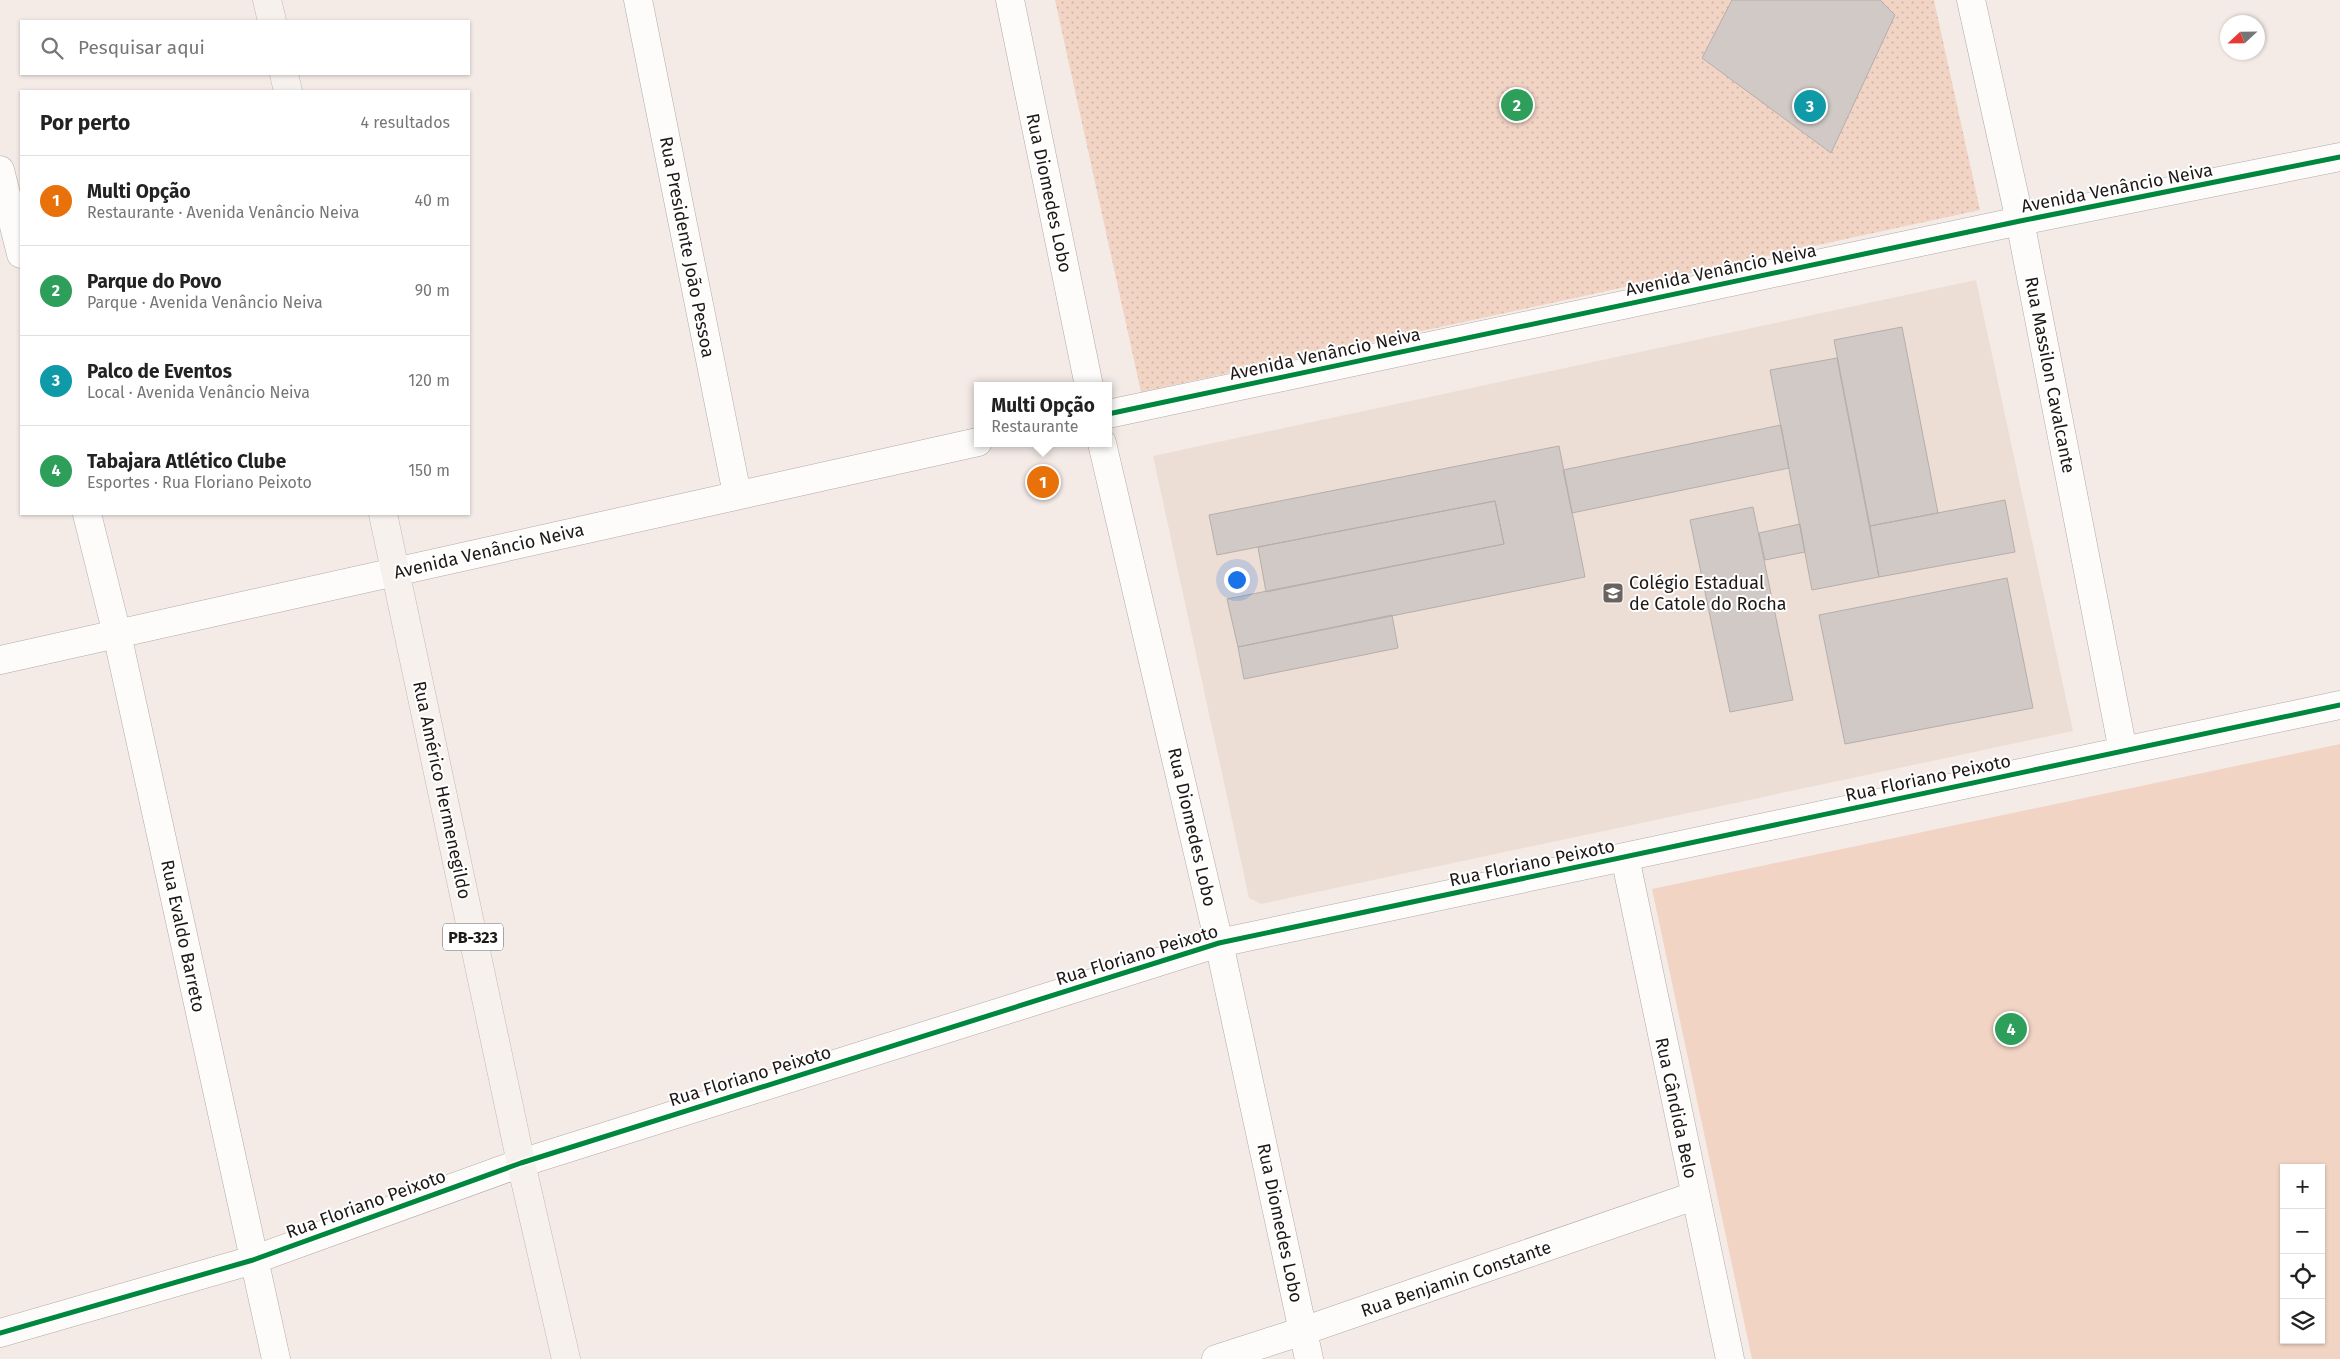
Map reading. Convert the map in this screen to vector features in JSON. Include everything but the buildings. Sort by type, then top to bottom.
[{"type":"main road","points":[[267,0],[272,20]]},
{"type":"main road","points":[[284,75],[288,90]]},
{"type":"main road","name":"Rua Américo Hermenegildo","points":[[383,515],[521,1162],[566,1359]]},
{"type":"street","name":"Rua Presidente João Pessoa","points":[[638,0],[737,494]]},
{"type":"street","name":"Rua Diomedes Lobo","points":[[1010,0],[1088,382]]},
{"type":"street","name":"Rua Massilon Cavalcante","points":[[1971,0],[2020,221],[2123,751]]},
{"type":"street","name":"Avenida Venâncio Neiva","points":[[1112,413],[2020,221],[2340,156]]},
{"type":"street","points":[[0,170],[20,250]]},
{"type":"street","name":"Avenida Venâncio Neiva","points":[[0,660],[737,494],[974,443]]},
{"type":"street","name":"Rua Diomedes Lobo","points":[[1103,447],[1219,943],[1309,1359]]},
{"type":"street","name":"Rua Evaldo Barreto","points":[[87,515],[117,634],[276,1359]]},
{"type":"street","name":"Rua Floriano Peixoto","points":[[0,1333],[253,1260],[521,1162],[1219,943],[2340,705]]},
{"type":"street","name":"Rua Cândida Belo","points":[[1625,857],[1694,1196],[1730,1359]]},
{"type":"street","name":"Rua Benjamin Constante","points":[[1216,1359],[1304,1331],[1694,1196]]},
{"type":"shaded area","points":[[1055,0],[1934,0],[1980,210],[1141,392]]},
{"type":"shaded area","name":"Colégio Estadual de Catole do Rocha","points":[[1976,280],[2073,731],[1261,904],[1249,898],[1153,456]]},
{"type":"shaded area","points":[[2340,744],[2340,1359],[1752,1359],[1652,889]]},
{"type":"cycle path","points":[[1112,413],[2020,221],[2340,157]]},
{"type":"cycle path","points":[[0,1333],[253,1260],[521,1163],[1219,943],[2340,705]]},
{"type":"place","name":"Parque do Povo","points":[[1517,105]]},
{"type":"place","name":"Palco de Eventos","points":[[1810,106]]},
{"type":"place","name":"Multi Opção","points":[[1043,482]]},
{"type":"place","name":"Colégio Estadual de Catole do Rocha","points":[[1613,593]]},
{"type":"place","name":"Tabajara Atlético Clube","points":[[2011,1029]]}]
